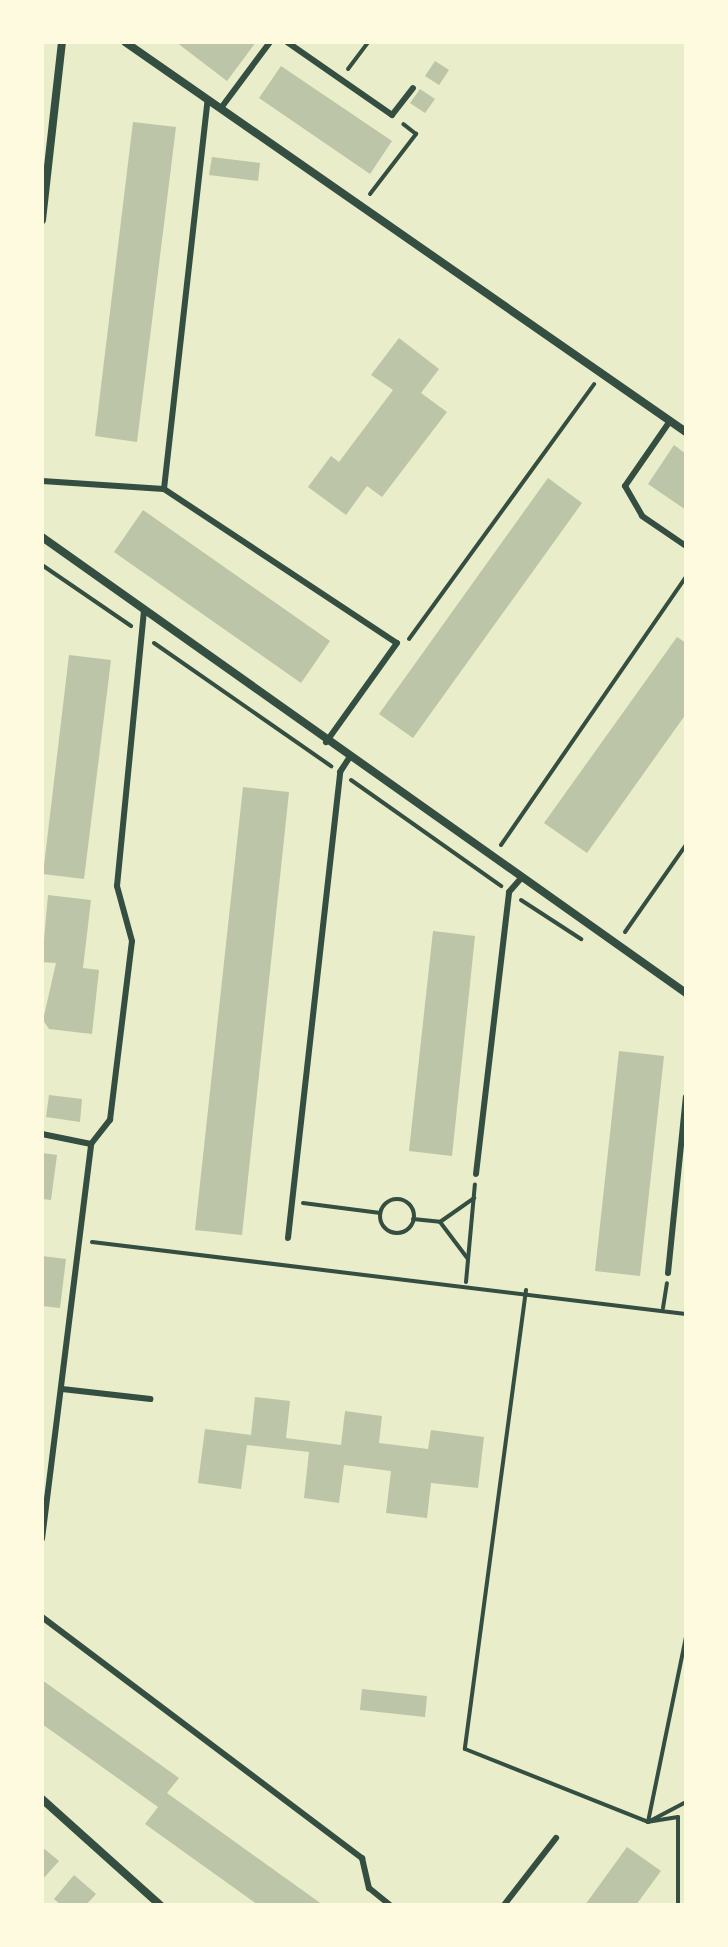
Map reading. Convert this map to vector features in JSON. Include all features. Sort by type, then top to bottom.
[{"type":"street","points":[[42,220],[62,42]]},
{"type":"street","points":[[125,42],[686,432]]},
{"type":"street","points":[[42,537],[326,742],[686,993]]},
{"type":"street","points":[[42,1799],[160,1905]]},
{"type":"lane","points":[[221,108],[270,42]]},
{"type":"lane","points":[[287,42],[392,115],[413,88]]},
{"type":"lane","points":[[164,489],[208,99]]},
{"type":"lane","points":[[670,421],[625,486],[642,516],[686,546]]},
{"type":"lane","points":[[42,481],[164,489],[397,643],[326,742]]},
{"type":"lane","points":[[42,1539],[91,1144],[110,1120],[132,941],[117,886],[144,609]]},
{"type":"lane","points":[[288,1238],[340,772],[349,758]]},
{"type":"lane","points":[[476,1174],[509,892],[521,878]]},
{"type":"lane","points":[[668,1273],[686,1097]]},
{"type":"lane","points":[[42,1134],[91,1144]]},
{"type":"lane","points":[[62,1389],[150,1399]]},
{"type":"lane","points":[[42,1617],[362,1858],[369,1888],[390,1905]]},
{"type":"lane","points":[[504,1905],[556,1838]]},
{"type":"path","points":[[340,79],[368,42]]},
{"type":"path","points":[[361,206],[416,134],[392,115]]},
{"type":"path","points":[[405,645],[602,374]]},
{"type":"path","points":[[42,565],[340,772]]},
{"type":"path","points":[[499,847],[686,577]]},
{"type":"path","points":[[623,934],[686,845]]},
{"type":"path","points":[[466,1282],[476,1174]]},
{"type":"path","points":[[380,1213],[394,1233],[413,1219],[440,1222],[474,1198]]},
{"type":"path","points":[[292,1202],[380,1213],[402,1200],[413,1219]]},
{"type":"path","points":[[440,1222],[468,1259]]},
{"type":"path","points":[[81,1241],[466,1282],[663,1308],[686,1314]]},
{"type":"path","points":[[663,1308],[668,1273]]},
{"type":"path","points":[[526,1290],[465,1749],[648,1822],[678,1817],[678,1905]]},
{"type":"path","points":[[648,1822],[686,1637]]},
{"type":"path","points":[[648,1822],[686,1802]]},
{"type":"building","points":[[176,42],[256,42],[227,81]]},
{"type":"building","points":[[435,61],[449,70],[439,85],[425,76]]},
{"type":"building","points":[[281,66],[392,141],[370,174],[259,98]]},
{"type":"building","points":[[420,89],[435,99],[425,113],[410,103]]},
{"type":"building","points":[[133,122],[176,127],[137,442],[95,436]]},
{"type":"building","points":[[212,157],[260,163],[258,181],[209,175]]},
{"type":"building","points":[[399,338],[439,369],[421,393],[447,412],[382,497],[367,486],[346,515],[308,487],[331,456],[339,462],[393,390],[371,375]]},
{"type":"building","points":[[674,445],[686,454],[686,510],[648,484]]},
{"type":"building","points":[[548,478],[582,503],[413,738],[379,714]]},
{"type":"building","points":[[143,510],[330,641],[301,683],[114,552]]},
{"type":"building","points":[[677,637],[686,643],[686,714],[587,853],[544,823]]},
{"type":"building","points":[[69,655],[111,660],[84,879],[43,874]]},
{"type":"building","points":[[243,787],[289,792],[242,1235],[195,1230]]},
{"type":"building","points":[[48,895],[91,900],[83,968],[99,970],[92,1034],[49,1029],[43,1020],[56,963],[42,962]]},
{"type":"building","points":[[433,931],[475,936],[452,1156],[409,1151]]},
{"type":"building","points":[[619,1051],[664,1056],[640,1276],[595,1271]]},
{"type":"building","points":[[49,1095],[82,1099],[80,1122],[46,1117]]},
{"type":"building","points":[[42,1153],[57,1155],[51,1200],[42,1199]]},
{"type":"building","points":[[42,1256],[66,1259],[60,1308],[42,1306]]},
{"type":"building","points":[[255,1397],[290,1401],[286,1438],[341,1445],[345,1411],[382,1416],[379,1443],[428,1449],[431,1430],[484,1437],[478,1488],[431,1483],[427,1518],[386,1513],[391,1471],[344,1465],[339,1503],[304,1498],[309,1452],[247,1445],[241,1489],[198,1483],[205,1429],[251,1435]]},
{"type":"building","points":[[42,1680],[179,1778],[167,1793],[323,1905],[258,1905],[145,1824],[158,1807],[42,1724]]},
{"type":"building","points":[[362,1689],[427,1696],[425,1717],[360,1710]]},
{"type":"building","points":[[42,1847],[59,1861],[42,1880]]},
{"type":"building","points":[[627,1847],[661,1871],[636,1905],[585,1905]]},
{"type":"building","points":[[74,1875],[96,1894],[86,1905],[61,1905],[54,1899]]}]
